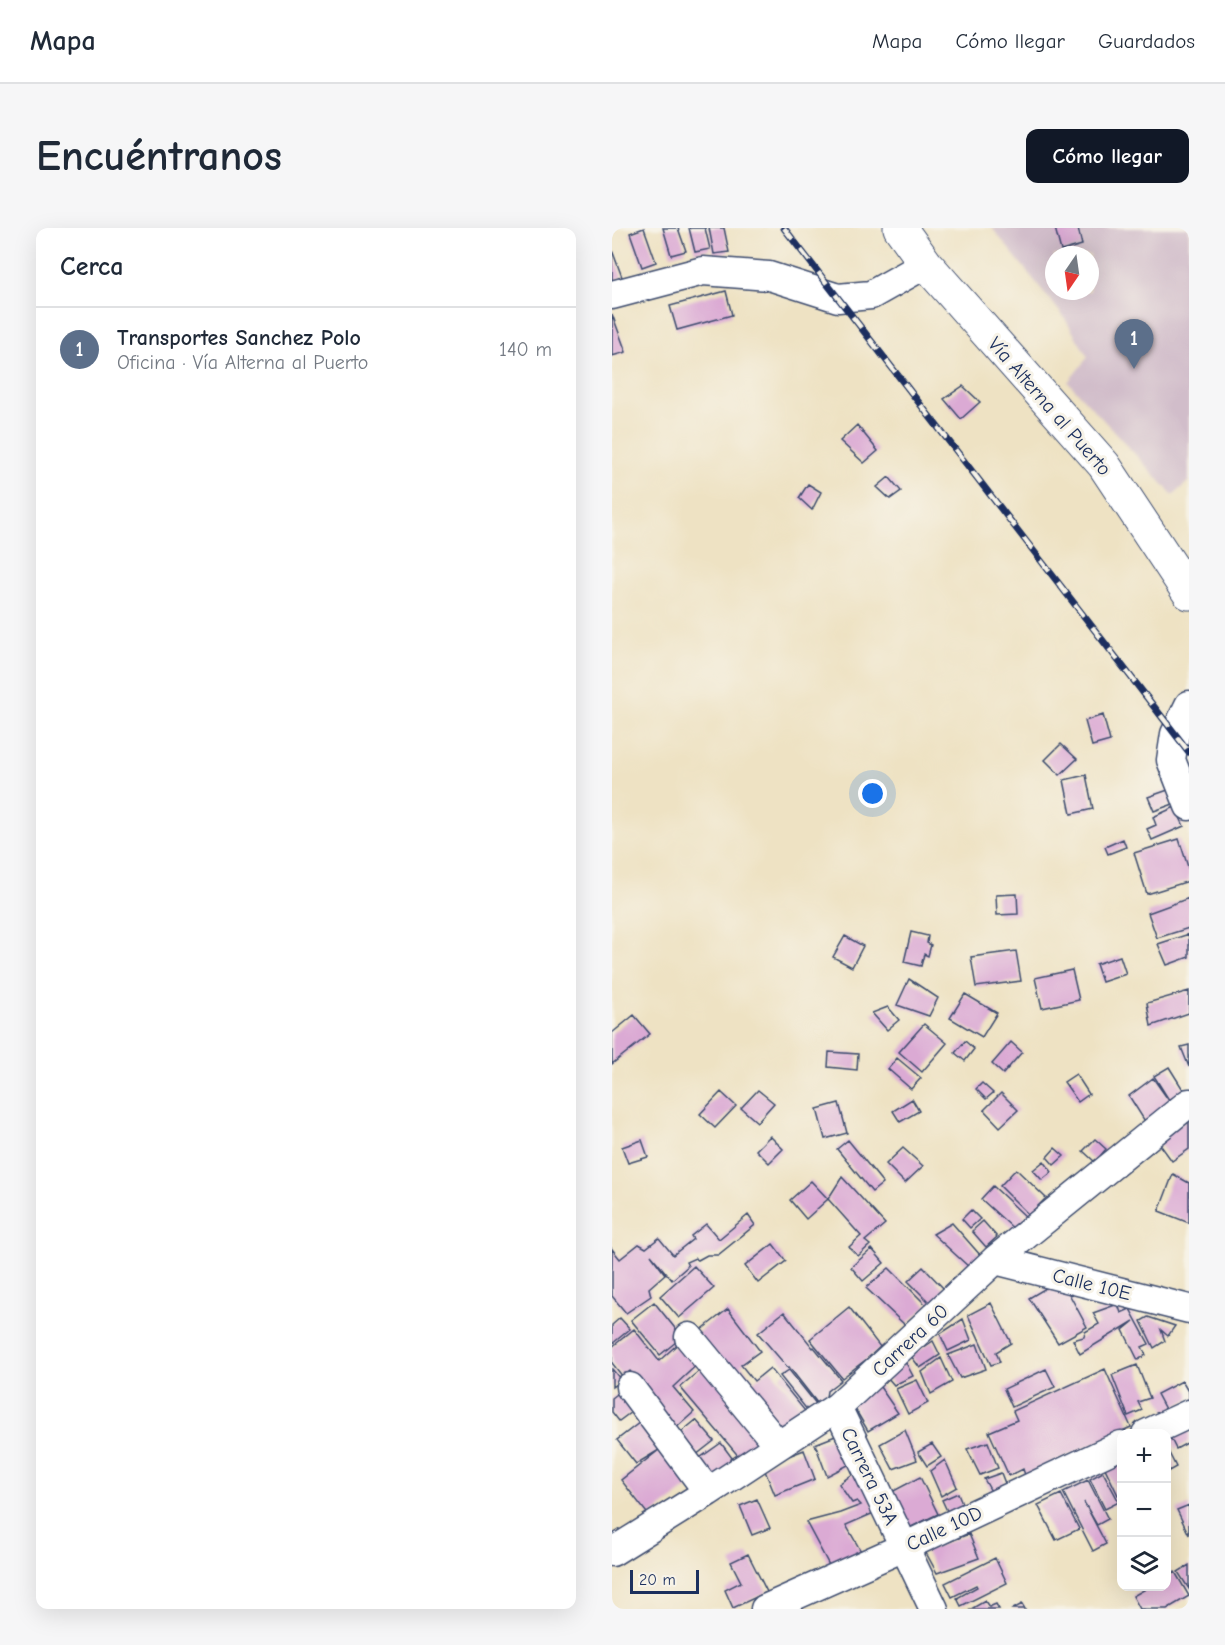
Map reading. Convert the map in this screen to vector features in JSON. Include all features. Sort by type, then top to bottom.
[{"type":"main road","name":"Vía Alterna al Puerto","points":[[900,228],[926,264],[1104,465],[1189,593]]},
{"type":"street","points":[[612,295],[703,272],[769,276],[838,297],[871,295],[926,264]]},
{"type":"street","points":[[1189,705],[1175,734],[1171,760],[1189,806]]},
{"type":"street","name":"Carrera 60","points":[[612,1552],[837,1407],[995,1260],[1189,1102]]},
{"type":"street","name":"Calle 10E","points":[[995,1260],[1189,1309]]},
{"type":"street","points":[[689,1337],[778,1445]]},
{"type":"street","points":[[630,1387],[708,1492]]},
{"type":"street","name":"Carrera 53A","points":[[837,1407],[934,1609]]},
{"type":"street","points":[[1157,1429],[1189,1414]]},
{"type":"street","name":"Calle 10D","points":[[765,1609],[1117,1447]]},
{"type":"shaded area","points":[[992,228],[1189,228],[1189,481],[1173,495],[1068,382],[1088,357],[1064,317],[1050,300],[1099,300],[1099,246],[1045,246],[1045,294]]},
{"type":"building","points":[[644,228],[656,262],[642,267],[630,233]]},
{"type":"building","points":[[663,228],[678,228],[686,251],[671,255]]},
{"type":"building","points":[[689,228],[705,228],[710,249],[695,252]]},
{"type":"building","points":[[709,228],[724,228],[729,252],[714,254]]},
{"type":"building","points":[[1055,228],[1078,228],[1082,245],[1060,246]]},
{"type":"building","points":[[612,250],[622,277],[612,281]]},
{"type":"building","points":[[726,291],[732,315],[677,330],[670,306]]},
{"type":"building","points":[[612,314],[626,352],[612,356]]},
{"type":"building","points":[[963,386],[980,402],[961,419],[944,399]]},
{"type":"building","points":[[857,425],[878,451],[864,463],[840,441]]},
{"type":"building","points":[[889,477],[901,491],[890,499],[877,487]]},
{"type":"building","points":[[808,484],[821,492],[812,510],[799,498]]},
{"type":"building","points":[[1103,715],[1110,741],[1092,746],[1085,721]]},
{"type":"building","points":[[1061,744],[1077,759],[1060,775],[1045,760]]},
{"type":"building","points":[[1086,775],[1093,809],[1071,814],[1064,780]]},
{"type":"building","points":[[1171,789],[1176,803],[1154,811],[1148,797]]},
{"type":"building","points":[[1175,807],[1184,826],[1152,840],[1147,829],[1156,825],[1153,817]]},
{"type":"building","points":[[1123,839],[1126,847],[1108,854],[1105,847]]},
{"type":"building","points":[[1179,839],[1189,870],[1189,881],[1147,894],[1134,853]]},
{"type":"building","points":[[1017,894],[1018,914],[997,915],[996,895]]},
{"type":"building","points":[[1189,898],[1189,928],[1157,938],[1148,913]]},
{"type":"building","points":[[911,932],[928,936],[927,943],[931,945],[928,956],[924,954],[921,966],[904,962]]},
{"type":"building","points":[[1189,934],[1189,957],[1167,965],[1158,944]]},
{"type":"building","points":[[845,936],[863,946],[852,967],[833,957]]},
{"type":"building","points":[[1016,951],[1021,981],[976,987],[971,957]]},
{"type":"building","points":[[1120,956],[1126,974],[1102,982],[1096,964]]},
{"type":"building","points":[[1072,970],[1079,1000],[1042,1008],[1035,978]]},
{"type":"building","points":[[909,979],[938,998],[929,1016],[897,1005]]},
{"type":"building","points":[[1189,991],[1189,1013],[1151,1026],[1147,1003]]},
{"type":"building","points":[[965,994],[997,1013],[982,1037],[950,1018]]},
{"type":"building","points":[[888,1007],[899,1020],[887,1030],[872,1013]]},
{"type":"building","points":[[634,1015],[650,1034],[612,1064],[612,1033]]},
{"type":"building","points":[[924,1024],[947,1043],[922,1072],[899,1052]]},
{"type":"building","points":[[965,1041],[974,1049],[965,1061],[955,1053]]},
{"type":"building","points":[[1011,1042],[1022,1052],[1003,1074],[992,1064]]},
{"type":"building","points":[[1189,1045],[1189,1067],[1181,1047]]},
{"type":"building","points":[[829,1052],[858,1054],[857,1070],[828,1067]]},
{"type":"building","points":[[897,1058],[921,1078],[911,1089],[888,1069]]},
{"type":"building","points":[[1169,1067],[1184,1091],[1169,1100],[1154,1076]]},
{"type":"building","points":[[1076,1074],[1089,1094],[1078,1102],[1064,1082]]},
{"type":"building","points":[[1153,1078],[1172,1105],[1146,1123],[1129,1096]]},
{"type":"building","points":[[982,1083],[993,1093],[986,1099],[976,1089]]},
{"type":"building","points":[[758,1090],[774,1103],[757,1122],[741,1108]]},
{"type":"building","points":[[721,1092],[736,1106],[715,1128],[700,1114]]},
{"type":"building","points":[[1001,1093],[1018,1110],[1000,1127],[984,1110]]},
{"type":"building","points":[[912,1099],[919,1111],[900,1122],[893,1111]]},
{"type":"building","points":[[839,1103],[847,1133],[825,1139],[817,1109]]},
{"type":"building","points":[[1189,1118],[1189,1149],[1172,1161],[1156,1139]]},
{"type":"building","points":[[770,1136],[783,1149],[769,1163],[756,1150]]},
{"type":"building","points":[[1095,1139],[1106,1149],[1095,1162],[1083,1151]]},
{"type":"building","points":[[642,1140],[648,1157],[628,1163],[622,1147]]},
{"type":"building","points":[[848,1140],[883,1183],[872,1192],[837,1149]]},
{"type":"building","points":[[903,1148],[923,1166],[905,1183],[886,1164]]},
{"type":"building","points":[[1055,1148],[1064,1156],[1054,1165],[1047,1157]]},
{"type":"building","points":[[1044,1161],[1052,1172],[1042,1180],[1033,1170]]},
{"type":"building","points":[[1016,1169],[1046,1198],[1029,1215],[1000,1186]]},
{"type":"building","points":[[1173,1174],[1189,1183],[1189,1223],[1159,1211]]},
{"type":"building","points":[[842,1177],[885,1224],[865,1241],[870,1245],[858,1256],[849,1247],[861,1236],[828,1199]]},
{"type":"building","points":[[811,1181],[828,1199],[806,1219],[790,1200]]},
{"type":"building","points":[[993,1186],[1026,1217],[1014,1229],[981,1199]]},
{"type":"building","points":[[971,1210],[980,1219],[970,1228],[962,1219]]},
{"type":"building","points":[[748,1215],[755,1225],[718,1255],[707,1255],[698,1260],[695,1258],[686,1262],[688,1266],[672,1280],[651,1255],[665,1274],[649,1288],[651,1296],[626,1313],[612,1296],[612,1249],[620,1259],[639,1244],[646,1248],[659,1238],[673,1255],[693,1239],[691,1236],[706,1224],[719,1239]]},
{"type":"building","points":[[983,1221],[997,1237],[986,1247],[972,1231]]},
{"type":"building","points":[[952,1223],[981,1256],[969,1267],[933,1234]]},
{"type":"building","points":[[773,1244],[786,1261],[758,1283],[745,1266]]},
{"type":"building","points":[[872,1249],[884,1263],[863,1281],[851,1267]]},
{"type":"building","points":[[694,1266],[714,1288],[679,1318],[660,1296]]},
{"type":"building","points":[[923,1267],[945,1290],[931,1304],[908,1281]]},
{"type":"building","points":[[889,1268],[927,1306],[905,1325],[866,1288]]},
{"type":"building","points":[[1061,1279],[1087,1327],[1058,1343],[1029,1298]]},
{"type":"building","points":[[654,1302],[682,1337],[660,1355],[631,1320]]},
{"type":"building","points":[[991,1303],[1011,1343],[996,1352],[1000,1362],[991,1365],[968,1315]]},
{"type":"building","points":[[1118,1304],[1121,1313],[1130,1309],[1149,1344],[1142,1347],[1146,1355],[1138,1360],[1123,1330],[1134,1321],[1080,1354],[1073,1340],[1084,1337],[1085,1332],[1099,1324],[1093,1313]]},
{"type":"building","points":[[849,1307],[881,1348],[842,1378],[810,1339]]},
{"type":"building","points":[[728,1309],[760,1351],[741,1365],[754,1381],[770,1368],[805,1411],[780,1430],[696,1334]]},
{"type":"building","points":[[784,1312],[841,1380],[827,1391],[826,1397],[818,1404],[758,1333]]},
{"type":"building","points":[[1148,1317],[1175,1326],[1168,1336],[1161,1330],[1165,1341],[1154,1348],[1141,1321]]},
{"type":"building","points":[[620,1318],[630,1329],[612,1344],[612,1325]]},
{"type":"building","points":[[963,1319],[971,1340],[948,1351],[940,1334]]},
{"type":"building","points":[[634,1329],[659,1361],[682,1340],[702,1360],[673,1387],[694,1412],[669,1434],[630,1371],[623,1377],[612,1363],[612,1347]]},
{"type":"building","points":[[933,1341],[940,1355],[920,1368],[911,1356]]},
{"type":"building","points":[[977,1344],[986,1369],[960,1378],[948,1355]]},
{"type":"building","points":[[941,1358],[952,1382],[931,1394],[922,1372]]},
{"type":"building","points":[[906,1363],[913,1376],[894,1385],[886,1376]]},
{"type":"building","points":[[707,1364],[773,1441],[746,1465],[680,1387]]},
{"type":"building","points":[[1137,1365],[1150,1398],[1138,1402],[1142,1410],[1128,1416],[1112,1375]]},
{"type":"building","points":[[612,1369],[621,1380],[612,1387]]},
{"type":"building","points":[[1046,1369],[1055,1387],[1012,1407],[1004,1389]]},
{"type":"building","points":[[1105,1369],[1131,1427],[1117,1429],[1117,1433],[1025,1475],[1023,1469],[1009,1476],[989,1432],[1017,1420],[1013,1411]]},
{"type":"building","points":[[789,1370],[817,1405],[808,1411],[780,1376]]},
{"type":"building","points":[[917,1380],[928,1403],[908,1414],[896,1389]]},
{"type":"building","points":[[1182,1381],[1189,1393],[1189,1399],[1166,1411],[1157,1394]]},
{"type":"building","points":[[878,1384],[898,1413],[868,1431],[851,1402]]},
{"type":"building","points":[[625,1388],[639,1406],[619,1421],[612,1412],[612,1398]]},
{"type":"building","points":[[644,1419],[691,1485],[650,1517],[621,1480],[659,1450],[636,1464],[617,1440]]},
{"type":"building","points":[[696,1420],[714,1441],[696,1455],[673,1439]]},
{"type":"building","points":[[1189,1421],[1189,1442],[1176,1449],[1171,1439],[1171,1429]]},
{"type":"building","points":[[905,1430],[917,1460],[893,1469],[880,1444]]},
{"type":"building","points":[[838,1435],[852,1463],[827,1476],[815,1444]]},
{"type":"building","points":[[988,1442],[998,1468],[980,1475],[967,1449]]},
{"type":"building","points":[[721,1443],[738,1466],[714,1483],[697,1460]]},
{"type":"building","points":[[932,1444],[941,1457],[927,1466],[918,1452]]},
{"type":"building","points":[[804,1450],[815,1479],[775,1495],[763,1466]]},
{"type":"building","points":[[1171,1457],[1176,1467],[1171,1470]]},
{"type":"building","points":[[945,1460],[957,1487],[941,1496],[930,1471]]},
{"type":"building","points":[[1117,1460],[1117,1493],[1104,1466]]},
{"type":"building","points":[[860,1469],[876,1512],[846,1525],[862,1553],[829,1565],[806,1522],[861,1505],[857,1501],[852,1503],[839,1484]]},
{"type":"building","points":[[1103,1472],[1117,1498],[1117,1503],[1105,1509],[1090,1479]]},
{"type":"building","points":[[1001,1473],[1006,1486],[992,1493],[984,1479]]},
{"type":"building","points":[[920,1477],[938,1514],[909,1528],[888,1494]]},
{"type":"building","points":[[1088,1480],[1108,1519],[1097,1525],[1084,1502],[1106,1544],[1093,1551],[1063,1492]]},
{"type":"building","points":[[958,1493],[964,1508],[949,1515],[942,1500]]},
{"type":"building","points":[[1061,1494],[1079,1529],[1056,1540],[1038,1505]]},
{"type":"building","points":[[757,1499],[770,1528],[752,1535],[740,1506]]},
{"type":"building","points":[[1189,1505],[1189,1535],[1177,1510]]},
{"type":"building","points":[[969,1534],[979,1558],[937,1573],[925,1551]]},
{"type":"building","points":[[748,1554],[767,1592],[733,1608],[725,1590],[741,1582],[731,1562]]},
{"type":"building","points":[[995,1558],[1007,1583],[961,1606],[957,1598],[977,1587],[976,1585],[952,1597],[945,1583]]},
{"type":"building","points":[[1189,1565],[1189,1589],[1178,1572]]},
{"type":"building","points":[[1175,1572],[1189,1596],[1167,1609],[1140,1609],[1133,1596],[1142,1591],[1171,1591],[1171,1574]]},
{"type":"building","points":[[985,1601],[989,1607],[996,1604],[999,1609],[971,1609]]},
{"type":"building","points":[[1022,1604],[1025,1609],[1013,1609]]},
{"type":"railway","points":[[784,228],[1189,752]]},
{"type":"place","name":"Transportes Sanchez Polo","points":[[1134,369]]}]
